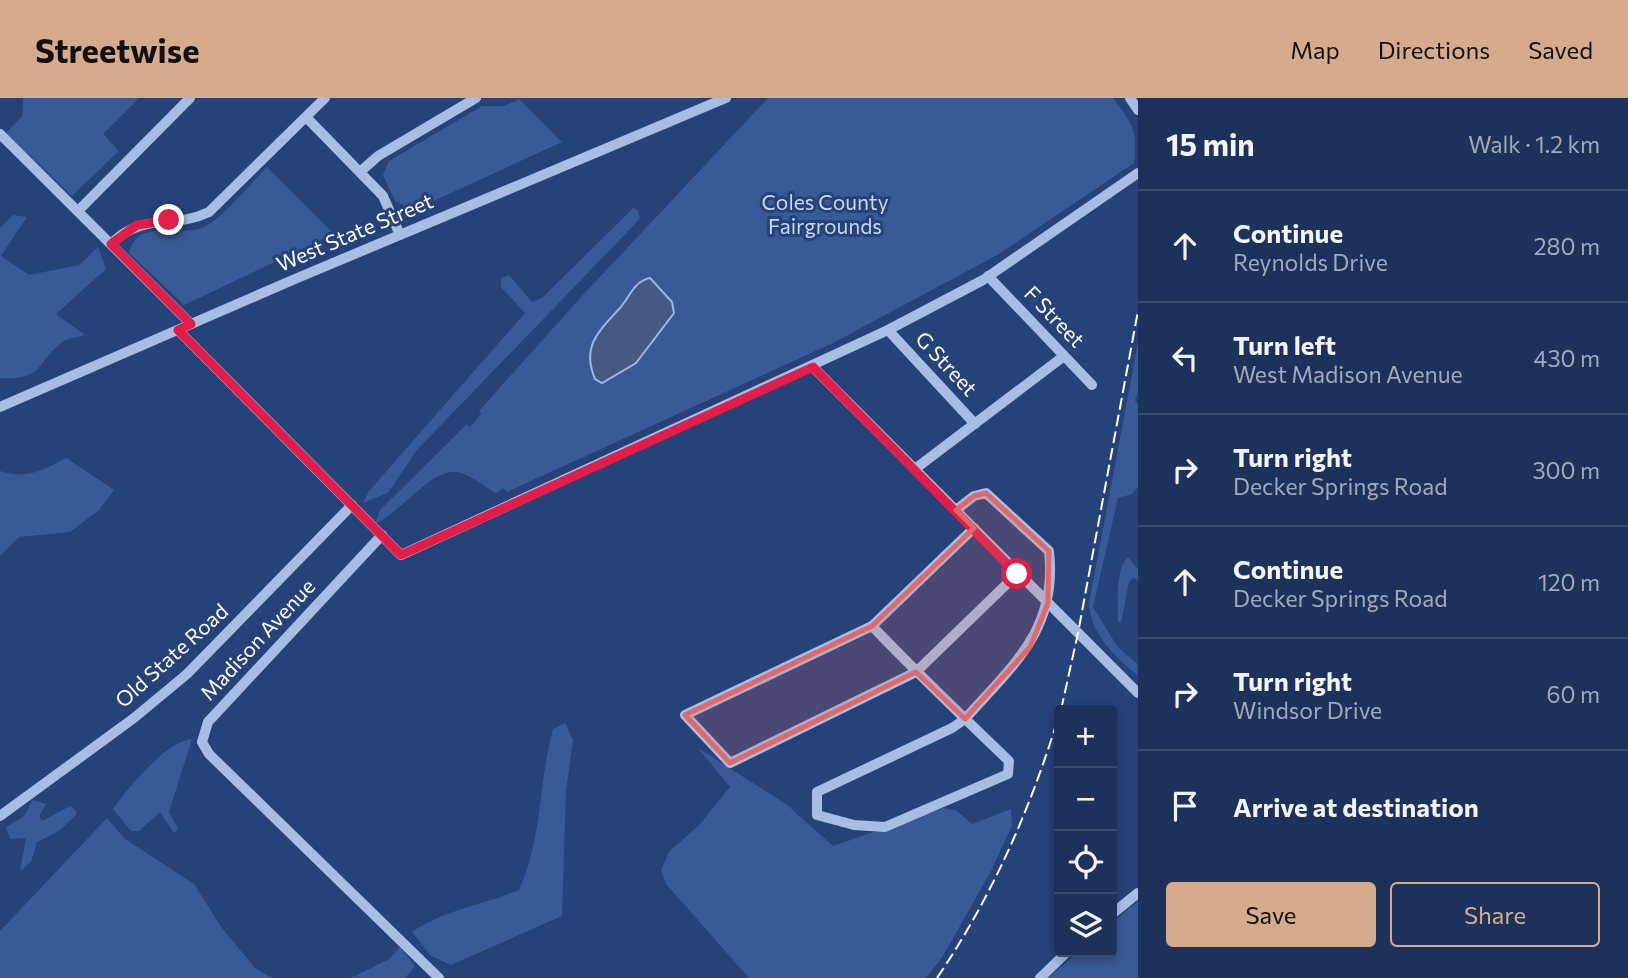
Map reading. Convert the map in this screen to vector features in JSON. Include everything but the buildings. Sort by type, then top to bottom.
[{"type":"street","points":[[78,211],[190,98]]},
{"type":"street","points":[[111,244],[128,230],[146,222],[190,219],[208,212],[325,98]]},
{"type":"street","points":[[361,172],[379,156],[476,98]]},
{"type":"street","name":"West State Street","points":[[0,407],[726,98]]},
{"type":"street","points":[[1130,98],[1138,110]]},
{"type":"street","points":[[306,117],[383,195],[400,235]]},
{"type":"street","points":[[0,134],[191,324]]},
{"type":"street","points":[[178,330],[401,555],[813,367],[888,330],[988,276],[1138,173]]},
{"type":"street","name":"F Street","points":[[988,276],[1092,385]]},
{"type":"street","name":"G Street","points":[[888,330],[975,424]]},
{"type":"street","points":[[915,470],[1064,356]]},
{"type":"street","points":[[813,367],[1138,693]]},
{"type":"street","points":[[872,626],[916,672],[965,719],[1009,761],[1008,774],[885,827],[855,825],[817,815],[817,792],[965,719],[1030,647],[1048,603],[1049,551],[986,493],[974,496],[956,510]]},
{"type":"street","name":"Old State Road","points":[[0,816],[170,689],[213,649],[352,505]]},
{"type":"street","points":[[974,528],[872,626],[685,715],[730,763],[916,672],[1017,574]]},
{"type":"street","name":"Madison Avenue","points":[[382,535],[203,731],[202,742],[209,754],[439,978]]},
{"type":"street","points":[[1117,910],[1138,893]]},
{"type":"street","points":[[1040,978],[1063,957]]},
{"type":"highlighted area","points":[[986,493],[1049,551],[1048,603],[1030,647],[965,719],[916,672],[730,763],[685,715],[872,626],[974,528],[956,510],[974,496]]},
{"type":"green space","points":[[23,98],[139,98],[103,134],[119,151],[72,196],[6,133],[23,115]]},
{"type":"green space","name":"Coles County Fairgrounds","points":[[768,98],[1113,98],[1132,128],[1135,142],[1134,163],[999,254],[833,343],[507,492],[503,488],[496,493],[467,475],[447,473],[427,484],[375,524],[380,510],[467,424],[469,428],[481,414],[479,411],[581,297]]},
{"type":"green space","points":[[519,99],[562,142],[414,210],[395,201],[383,175],[389,161],[482,106],[504,106]]},
{"type":"green space","points":[[267,167],[334,234],[184,305],[129,253],[133,243],[148,232],[199,229],[207,226]]},
{"type":"green space","points":[[633,208],[638,210],[640,218],[635,224],[416,451],[388,493],[363,503],[369,491],[525,313],[501,287],[501,278],[509,275],[532,302],[543,297]]},
{"type":"green space","points":[[13,215],[27,217],[1,256],[29,275],[79,265],[98,247],[106,269],[56,314],[85,335],[64,341],[33,373],[15,378],[0,378],[0,228]]},
{"type":"green space","points":[[1138,343],[1138,390],[1135,401],[1138,404],[1138,487],[1132,494],[1118,498],[1093,607],[1117,646],[1138,665],[1137,675],[1112,652],[1099,634],[1090,614],[1089,603]]},
{"type":"green space","points":[[66,458],[114,490],[99,510],[70,532],[19,537],[0,556],[0,471],[26,474],[42,470]]},
{"type":"green space","points":[[1128,557],[1138,569],[1138,580],[1133,578],[1129,582],[1121,623],[1118,621],[1118,587],[1121,570]]},
{"type":"green space","points":[[565,723],[573,740],[566,791],[562,916],[451,965],[431,956],[412,932],[450,913],[519,890],[532,850],[553,729]]},
{"type":"green space","points":[[192,739],[169,812],[178,829],[174,833],[160,812],[139,831],[131,831],[113,809],[160,756]]},
{"type":"green space","points":[[698,748],[786,804],[833,846],[944,808],[957,811],[972,824],[1011,809],[1012,826],[991,871],[943,956],[926,978],[749,978],[666,884],[661,870],[669,852],[700,824],[730,787]]},
{"type":"green space","points":[[33,800],[46,804],[39,816],[42,821],[70,806],[76,810],[76,815],[59,831],[37,842],[31,862],[20,871],[26,838],[10,839],[6,827],[24,816]]},
{"type":"green space","points":[[107,818],[125,839],[194,884],[222,928],[255,968],[272,978],[0,978],[0,931]]},
{"type":"green space","points":[[1138,901],[1138,978],[1048,978],[1072,957],[1117,957],[1117,919]]},
{"type":"green space","points":[[400,947],[415,966],[405,978],[351,978],[389,959]]},
{"type":"shaded area","points":[[650,278],[672,302],[674,313],[636,363],[602,383],[595,379],[591,367],[594,340],[636,286]]},
{"type":"railway","points":[[1062,705],[1138,311]]},
{"type":"railway","points":[[937,978],[975,916],[1008,851],[1023,818],[1054,731]]},
{"type":"route","points":[[169,220],[137,225],[111,244],[191,324],[178,330],[401,555],[813,367],[1017,574]]}]
